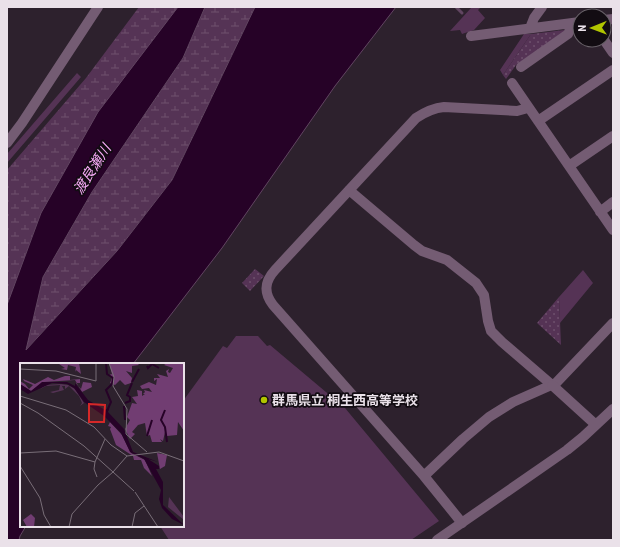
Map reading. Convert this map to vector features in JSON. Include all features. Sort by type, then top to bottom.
[{"type":"street","points":[[7,143],[22,123],[98,7]]},
{"type":"street","points":[[530,28],[534,18],[542,7]]},
{"type":"street","points":[[471,36],[572,23]]},
{"type":"street","points":[[521,67],[568,34],[572,27]]},
{"type":"street","points":[[538,121],[613,70]]},
{"type":"street","points":[[512,83],[613,230]]},
{"type":"street","points":[[462,523],[424,476],[273,305],[267,294],[267,280],[416,118],[424,112],[444,107],[517,111],[528,108]]},
{"type":"street","points":[[569,166],[613,136]]},
{"type":"street","points":[[349,190],[422,251],[447,260],[476,283],[484,295],[488,321],[494,335],[596,425]]},
{"type":"street","points":[[600,212],[613,202]]},
{"type":"street","points":[[424,476],[468,434],[489,417],[513,402],[552,385],[560,379],[613,323]]},
{"type":"street","points":[[437,540],[567,450],[613,409]]},
{"type":"green space","points":[[139,7],[178,7],[7,305],[7,170],[86,78]]},
{"type":"green space","points":[[205,7],[255,7],[172,180],[117,251],[25,351],[43,277],[92,192],[183,58]]},
{"type":"green space","points":[[470,7],[481,7],[478,10],[485,18],[474,30],[462,34],[460,30],[450,31],[471,8]]},
{"type":"green space","points":[[564,30],[565,32],[516,65],[506,79],[503,75],[531,34]]},
{"type":"green space","points":[[524,34],[531,34],[503,75],[500,70]]},
{"type":"green space","points":[[77,73],[81,77],[7,163],[7,154]]},
{"type":"green space","points":[[255,269],[264,276],[250,291],[242,283]]},
{"type":"green space","points":[[583,270],[593,283],[560,323],[559,297]]},
{"type":"green space","points":[[559,297],[561,345],[537,323]]},
{"type":"green space","name":"群馬県立 桐生西高等学校","points":[[236,336],[258,336],[267,346],[270,345],[345,408],[439,521],[411,540],[169,540],[161,527],[184,527],[184,400],[223,346],[227,348]]},
{"type":"water","name":"渡良瀬川","points":[[178,7],[205,7],[183,58],[92,192],[43,277],[26,350],[117,251],[172,180],[255,7],[396,7],[335,86],[222,248],[134,363],[20,363],[20,527],[25,527],[19,540],[7,540],[7,305],[41,213],[98,112]]},
{"type":"waterway","points":[[456,7],[462,13]]},
{"type":"place","name":"群馬県立 桐生西高等学校","points":[[264,400]]}]
